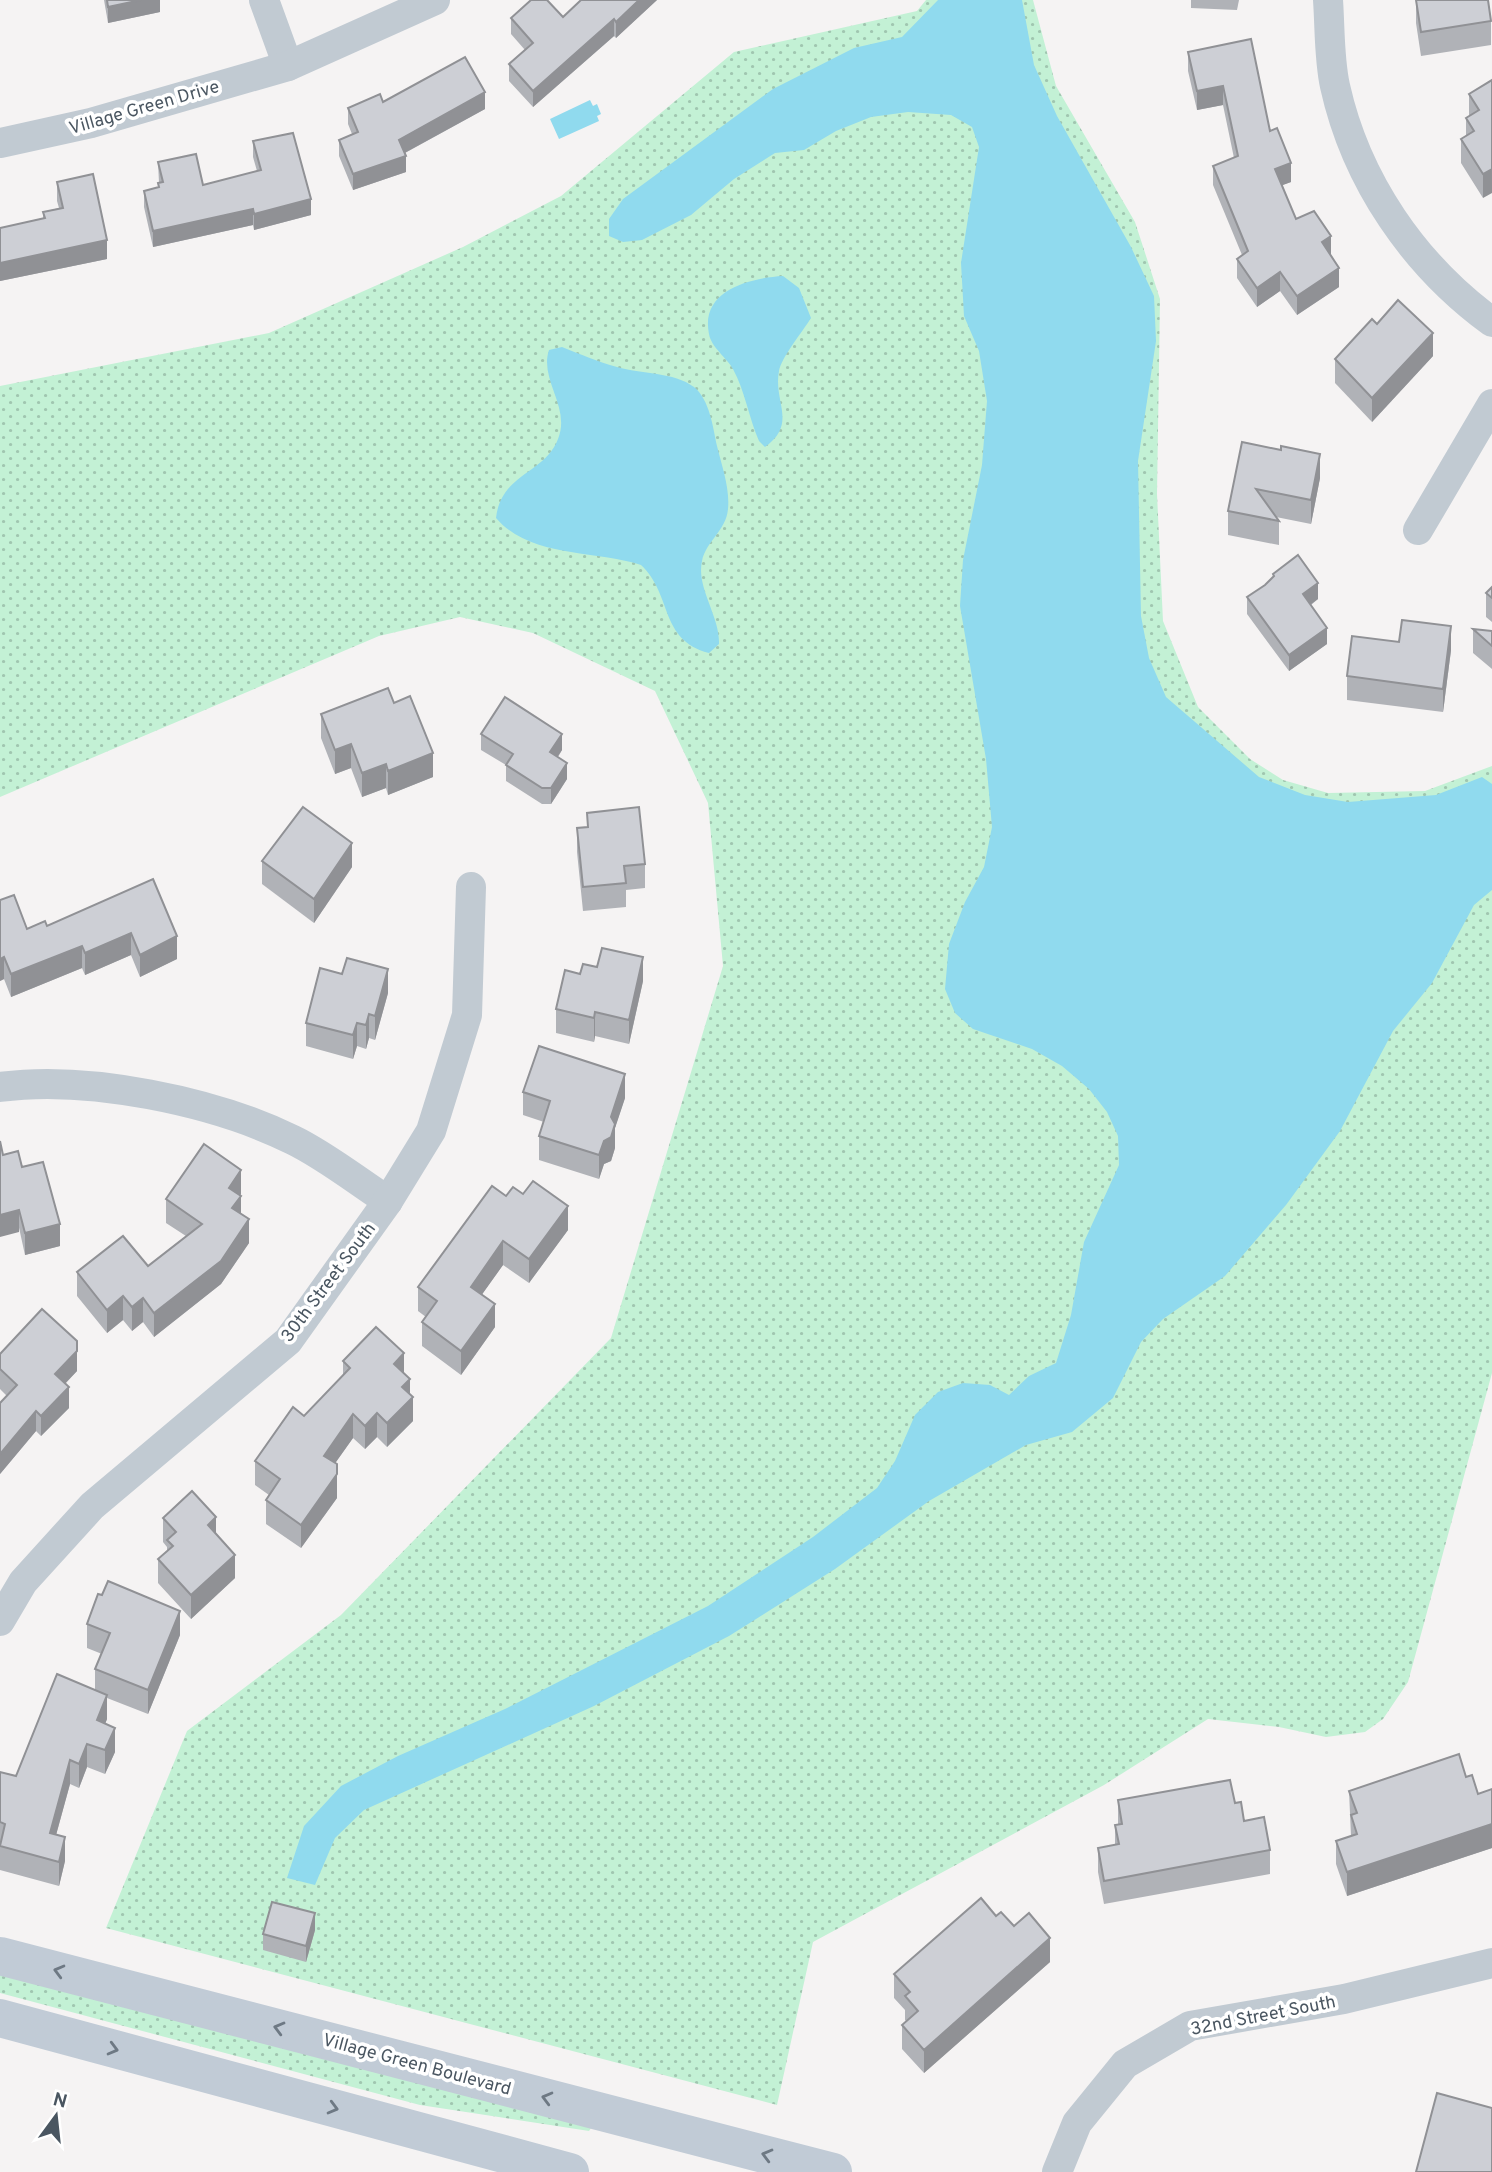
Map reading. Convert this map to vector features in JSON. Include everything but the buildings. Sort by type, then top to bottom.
[{"type":"street","points":[[264,0],[288,66]]},
{"type":"street","name":"Village Green Drive","points":[[0,144],[91,123],[288,66],[435,0]]},
{"type":"street","points":[[1328,0],[1334,85],[1360,165],[1410,245],[1461,299],[1492,322]]},
{"type":"street","points":[[1418,530],[1492,404]]},
{"type":"street","name":"30th Street South","points":[[0,1621],[23,1583],[92,1506],[288,1341],[388,1201],[431,1131],[467,1015],[471,887]]},
{"type":"street","points":[[0,1087],[104,1087],[190,1102],[293,1140],[388,1201]]},
{"type":"street","name":"Village Green Boulevard","points":[[0,1956],[833,2172]]},
{"type":"street","name":"32nd Street South","points":[[1057,2172],[1077,2123],[1125,2064],[1189,2026],[1344,1999],[1492,1963]]},
{"type":"street","points":[[0,2018],[570,2172]]},
{"type":"green space","points":[[926,0],[1033,0],[1056,86],[1135,222],[1160,299],[1157,494],[1163,621],[1198,707],[1250,759],[1283,780],[1328,793],[1425,791],[1492,766],[1492,1373],[1408,1682],[1383,1719],[1365,1732],[1326,1737],[1279,1727],[1208,1719],[1104,1785],[813,1942],[777,2105],[106,1928],[187,1731],[341,1615],[611,1338],[723,966],[708,803],[655,691],[533,633],[460,617],[379,636],[0,797],[0,386],[269,333],[463,247],[561,196],[734,52],[917,11]]},
{"type":"green space","points":[[0,1972],[591,2128],[589,2131],[420,2105],[0,1993]]},
{"type":"water","points":[[938,0],[1022,0],[1034,65],[1057,116],[1131,247],[1154,296],[1156,341],[1138,461],[1141,616],[1149,658],[1166,697],[1259,777],[1305,795],[1348,802],[1436,795],[1482,777],[1492,784],[1492,890],[1474,905],[1432,983],[1393,1031],[1340,1131],[1286,1205],[1225,1276],[1163,1319],[1141,1342],[1113,1398],[1072,1432],[1026,1445],[929,1501],[835,1569],[729,1636],[594,1706],[364,1810],[335,1838],[315,1885],[287,1878],[304,1826],[341,1786],[398,1756],[505,1709],[708,1606],[813,1537],[877,1488],[895,1461],[915,1415],[938,1392],[963,1383],[990,1385],[1009,1395],[1029,1376],[1056,1363],[1071,1315],[1084,1242],[1119,1165],[1118,1136],[1107,1112],[1089,1089],[1062,1066],[1032,1049],[973,1029],[955,1013],[945,989],[949,944],[965,902],[984,867],[992,827],[986,759],[960,606],[963,560],[982,465],[987,401],[979,351],[964,316],[961,263],[979,147],[972,127],[951,115],[908,112],[871,117],[836,131],[804,150],[775,153],[734,179],[691,215],[642,240],[623,242],[609,236],[609,219],[623,199],[773,89],[854,48],[902,37]]},
{"type":"water","points":[[590,100],[593,106],[597,104],[601,114],[597,116],[599,121],[559,139],[550,119]]},
{"type":"water","points":[[783,276],[799,288],[811,318],[788,352],[779,371],[782,421],[775,438],[765,447],[759,441],[733,369],[710,339],[708,319],[712,307],[730,289],[756,280]]},
{"type":"water","points":[[562,347],[617,367],[686,382],[704,399],[728,493],[724,524],[707,548],[702,561],[702,581],[716,623],[719,644],[709,653],[693,647],[682,638],[674,627],[651,577],[641,565],[545,546],[510,531],[496,518],[506,492],[514,482],[544,460],[558,439],[561,416],[547,361],[549,350]]}]
